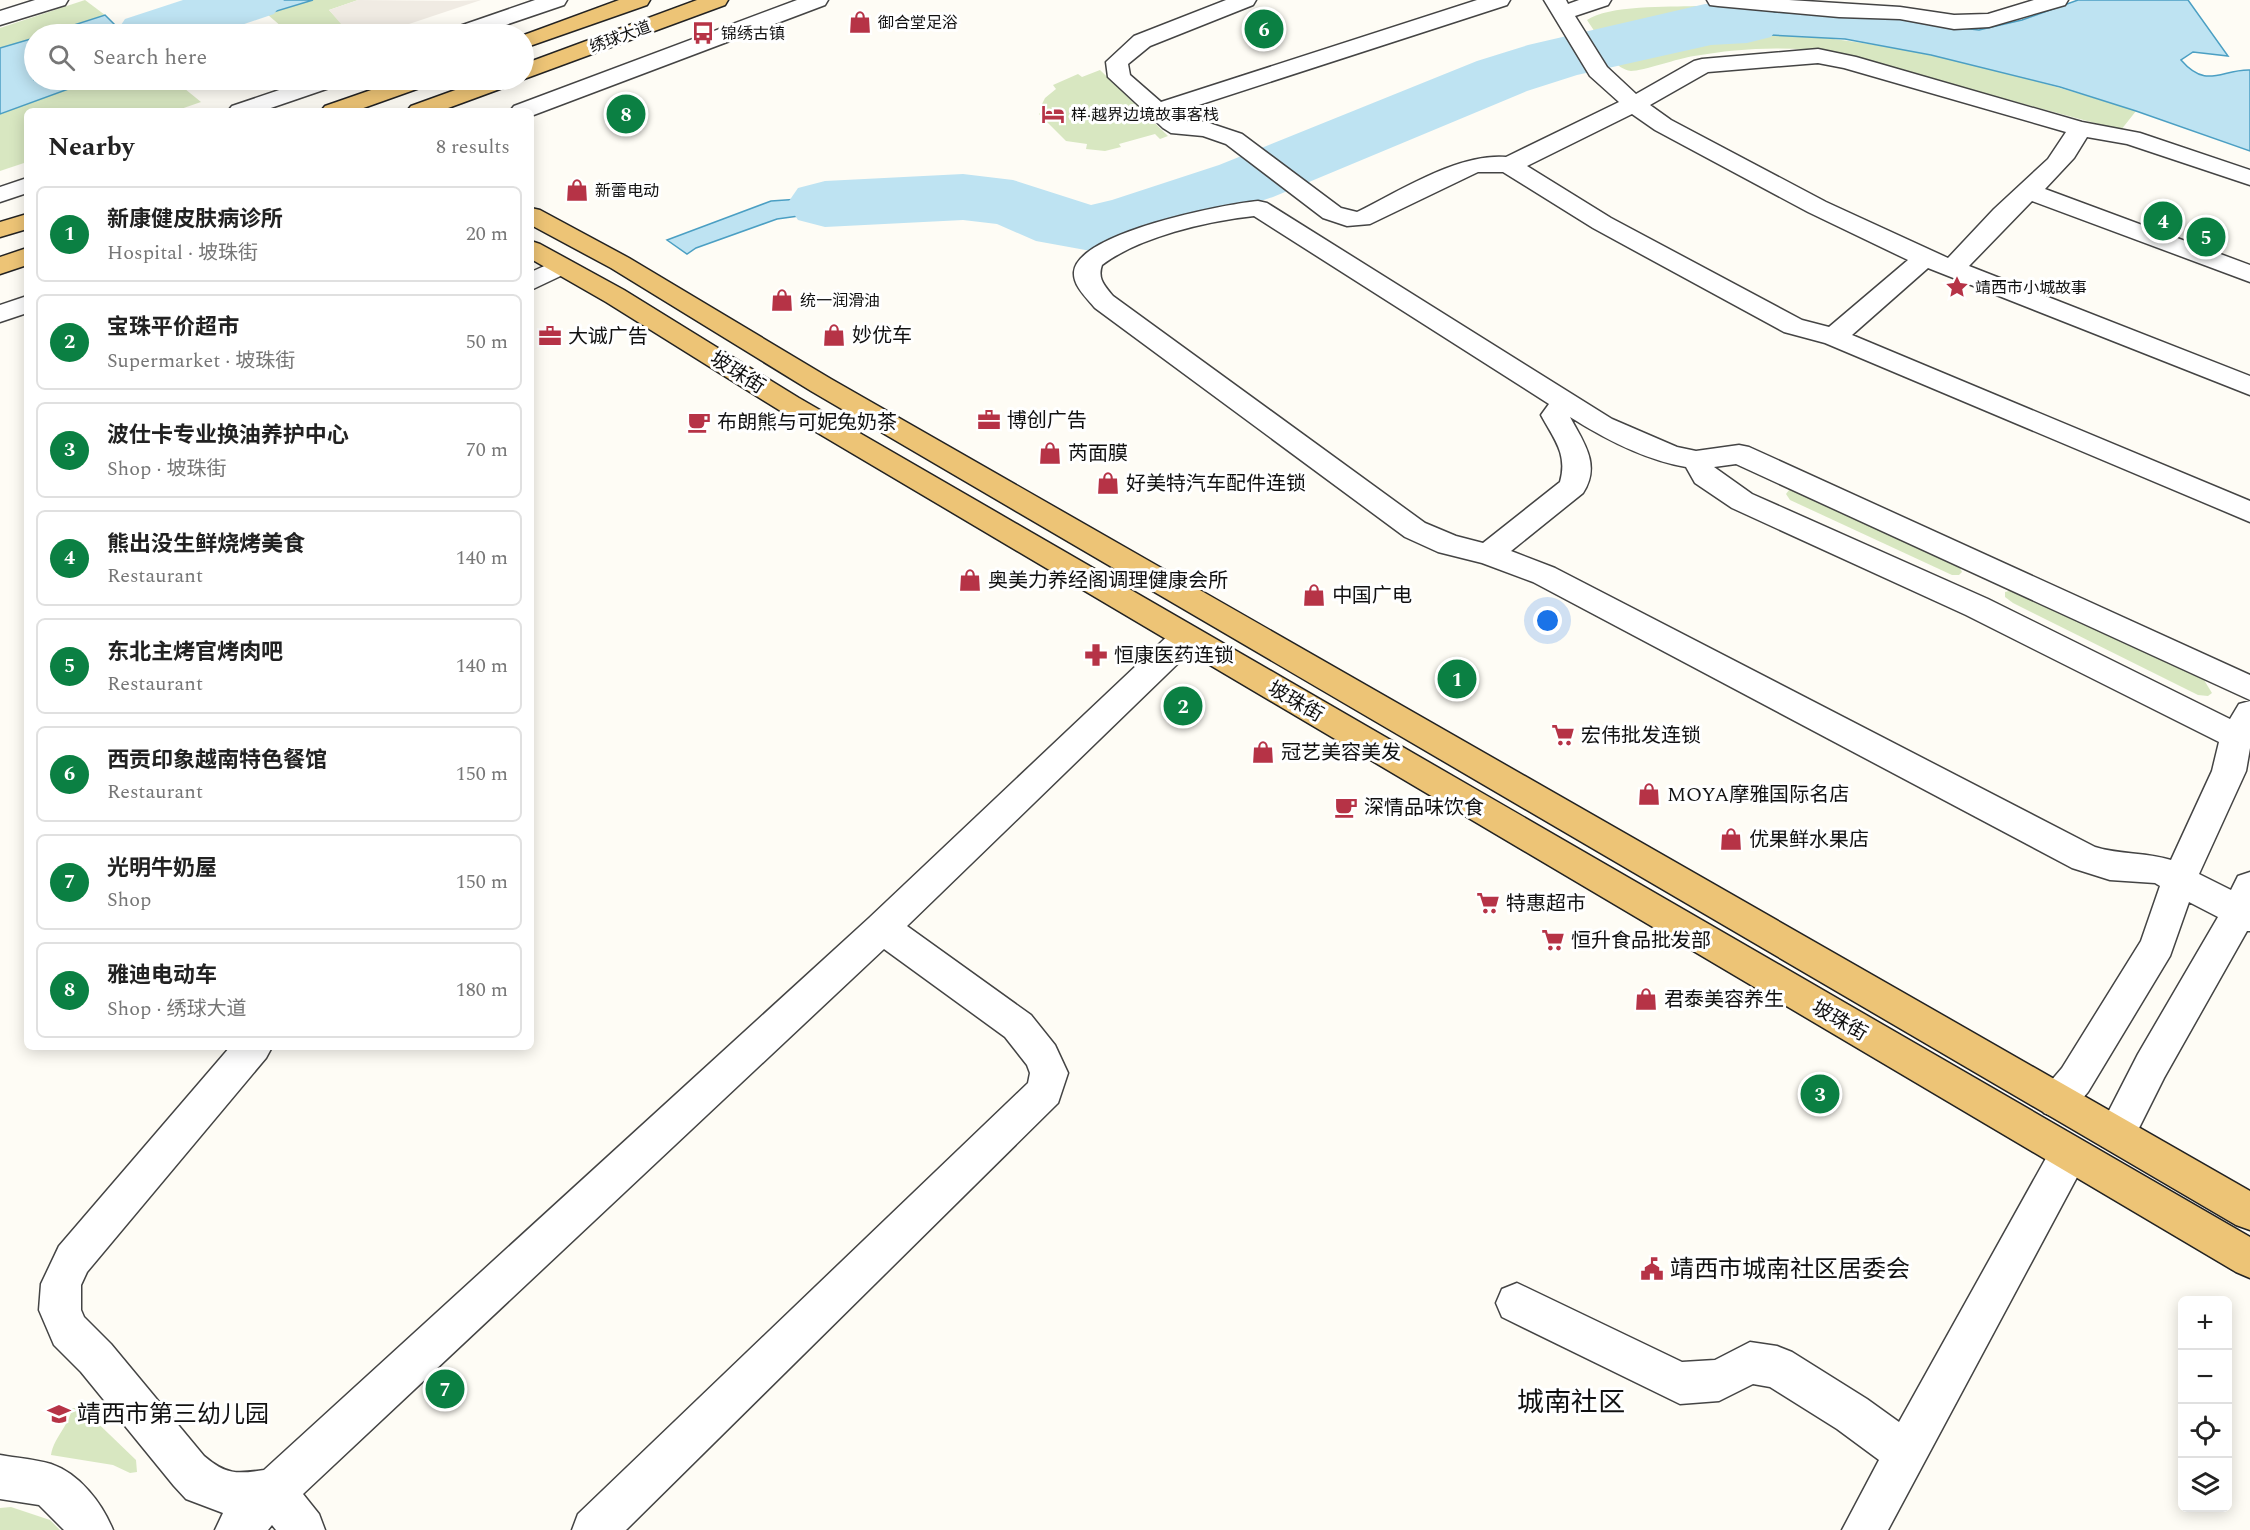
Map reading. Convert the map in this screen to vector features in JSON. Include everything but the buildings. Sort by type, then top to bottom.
[{"type":"main road","name":"绣球大道","points":[[534,38],[639,0]]},
{"type":"main road","name":"绣球大道","points":[[534,68],[717,0]]},
{"type":"main road","points":[[353,108],[373,105],[401,90]]},
{"type":"main road","points":[[426,108],[476,90]]},
{"type":"main road","name":"坡珠街","points":[[534,217],[620,263],[831,391],[2250,1212]]},
{"type":"main road","points":[[0,230],[24,222]]},
{"type":"main road","name":"坡珠街","points":[[534,251],[1186,637],[2250,1259]]},
{"type":"main road","points":[[0,266],[24,257]]},
{"type":"street","points":[[0,18],[57,0]]},
{"type":"street","points":[[488,24],[556,0]]},
{"type":"street","points":[[530,108],[817,0]]},
{"type":"street","points":[[1245,0],[1142,41],[1117,62],[1119,77],[1156,111],[1179,128],[1206,129],[1234,139],[1332,213],[1347,219],[1361,219],[1471,166],[1488,163],[1509,165],[1602,223],[1793,326],[1834,337],[2250,512]]},
{"type":"street","points":[[1156,111],[1498,0]]},
{"type":"street","points":[[1600,0],[1562,11],[1598,71],[1634,104],[1664,125],[1817,207],[1925,258],[2250,387]]},
{"type":"street","points":[[1718,0],[1839,11],[1900,13],[1954,22],[1989,20],[2057,0]]},
{"type":"street","points":[[1509,165],[1634,104],[1702,66],[1754,60],[1818,57],[1848,62],[2079,128],[2132,138],[2250,178]]},
{"type":"street","points":[[249,108],[301,90]]},
{"type":"street","points":[[1952,269],[2004,213],[2067,152],[2079,128]]},
{"type":"street","points":[[0,195],[24,186]]},
{"type":"street","points":[[2029,191],[2250,274]]},
{"type":"street","points":[[2116,1134],[2157,1056],[2246,906],[2160,870],[2110,866],[2085,858],[1544,575],[1488,554],[1448,544],[1415,530],[1104,302],[1090,285],[1086,274],[1091,262],[1114,247],[1225,213],[1258,208],[1602,425],[1670,455],[1696,460],[1738,454],[2250,688]]},
{"type":"street","points":[[1834,337],[1925,258]]},
{"type":"street","points":[[534,280],[560,267]]},
{"type":"street","points":[[0,314],[24,304]]},
{"type":"street","points":[[1488,554],[1573,486],[1578,468],[1576,453],[1555,416],[1564,401]]},
{"type":"street","points":[[1696,460],[1705,476],[1742,501],[2243,724],[2229,771],[2180,878],[2157,946],[2075,1080],[2057,1101]]},
{"type":"street","points":[[1977,607],[2002,573]]},
{"type":"street","points":[[254,1512],[882,928],[1186,637]]},
{"type":"street","points":[[594,1530],[1045,1091],[1049,1073],[1042,1056],[1018,1026],[882,928]]},
{"type":"street","points":[[250,1050],[73,1259],[61,1284],[60,1310],[69,1330],[96,1358],[189,1471],[202,1483],[236,1496],[254,1512],[303,1530]]},
{"type":"street","points":[[1864,1530],[2069,1154]]},
{"type":"street","points":[[1517,1303],[1680,1383],[1719,1380],[1750,1363],[1778,1367],[1852,1414],[1906,1453]]},
{"type":"street","points":[[0,1477],[49,1485],[77,1510],[91,1530]]},
{"type":"green space","points":[[85,0],[105,15],[77,24],[24,24],[24,41],[0,48],[0,28]]},
{"type":"green space","points":[[313,0],[358,0],[329,10],[342,24],[278,24],[267,14]]},
{"type":"green space","points":[[1696,6],[1777,11],[1688,18],[1599,38],[1587,20],[1597,15],[1624,9]]},
{"type":"green space","points":[[1733,33],[1836,39],[1887,47],[1988,68],[2136,111],[2121,130],[1837,54],[1802,49],[1748,49],[1712,53],[1631,71],[1620,67],[1612,59],[1611,53]]},
{"type":"green space","points":[[1100,70],[1168,136],[1160,139],[1155,134],[1119,144],[1121,147],[1105,151],[1086,149],[1087,144],[1066,141],[1039,114],[1047,107],[1042,104],[1045,98],[1056,89],[1053,85],[1078,74],[1082,77]]},
{"type":"green space","points":[[66,90],[186,90],[201,102],[184,108],[24,108],[24,163],[0,171],[0,114]]},
{"type":"green space","points":[[1789,490],[1797,491],[1959,566],[1962,572],[1959,575],[1952,575],[1790,500],[1786,494]]},
{"type":"green space","points":[[2013,590],[2204,680],[2212,693],[2208,696],[2198,695],[2013,603],[2005,597],[2005,592]]},
{"type":"green space","points":[[72,1408],[82,1408],[136,1460],[137,1472],[130,1473],[113,1465],[51,1455]]},
{"type":"green space","points":[[11,1507],[50,1520],[60,1530],[0,1530],[0,1508]]},
{"type":"shaded area","points":[[358,0],[481,0],[409,24],[341,24],[329,10]]},
{"type":"water","points":[[252,0],[313,0],[267,14]]},
{"type":"water","points":[[2078,0],[2188,0],[2228,56],[2193,52],[2181,60],[2190,69],[2207,76],[2250,70],[2250,151],[2060,87],[1931,55],[1845,39],[1733,33],[1611,53],[1599,38],[1687,18],[1744,11],[1889,16],[1979,30],[2022,20]]},
{"type":"water","points":[[105,15],[114,24],[77,24]]},
{"type":"water","points":[[24,41],[24,90],[66,90],[0,114],[0,48]]},
{"type":"water","points":[[1568,45],[1578,61],[1445,105],[1312,166],[1287,151],[1398,104]]},
{"type":"water","points":[[1239,168],[1269,187],[1190,216],[1130,232],[1109,235],[1093,217],[1170,195]]},
{"type":"water","points":[[973,187],[965,206],[835,211],[777,219],[696,248],[687,254],[667,240],[771,201]]},
{"type":"waterway","points":[[179,24],[250,0]]},
{"type":"waterway","points":[[825,204],[963,197],[1013,203],[1064,224],[1091,228],[1130,220],[1246,181],[1502,76],[1553,60],[1619,44],[1676,34],[1705,25],[1747,23]]},
{"type":"place","name":"御合堂足浴","points":[[860,22]]},
{"type":"place","name":"西贡印象越南特色餐馆","points":[[1264,29]]},
{"type":"place","name":"锦绣古镇","points":[[703,33]]},
{"type":"place","name":"雅迪电动车","points":[[626,114]]},
{"type":"place","name":"样·越界边境故事客栈","points":[[1053,114]]},
{"type":"place","name":"新蕾电动","points":[[577,190]]},
{"type":"place","name":"熊出没生鲜烧烤美食","points":[[2163,221]]},
{"type":"place","name":"东北主烤官烤肉吧","points":[[2206,237]]},
{"type":"place","name":"靖西市小城故事","points":[[1957,287]]},
{"type":"place","name":"统一润滑油","points":[[782,300]]},
{"type":"place","name":"妙优车","points":[[834,335]]},
{"type":"place","name":"大诚广告","points":[[550,336]]},
{"type":"place","name":"博创广告","points":[[989,420]]},
{"type":"place","name":"布朗熊与可妮兔奶茶","points":[[699,422]]},
{"type":"place","name":"芮面膜","points":[[1050,453]]},
{"type":"place","name":"好美特汽车配件连锁","points":[[1108,483]]},
{"type":"place","name":"奥美力养经阁调理健康会所","points":[[970,580]]},
{"type":"place","name":"中国广电","points":[[1314,595]]},
{"type":"place","name":"恒康医药连锁","points":[[1096,655]]},
{"type":"place","name":"新康健皮肤病诊所","points":[[1457,679]]},
{"type":"place","name":"宝珠平价超市","points":[[1183,706]]},
{"type":"place","name":"宏伟批发连锁","points":[[1563,735]]},
{"type":"place","name":"冠艺美容美发","points":[[1263,752]]},
{"type":"place","name":"MOYA摩雅国际名店","points":[[1649,794]]},
{"type":"place","name":"深情品味饮食","points":[[1346,807]]},
{"type":"place","name":"优果鲜水果店","points":[[1731,839]]},
{"type":"place","name":"特惠超市","points":[[1488,903]]},
{"type":"place","name":"恒升食品批发部","points":[[1553,940]]},
{"type":"place","name":"君泰美容养生","points":[[1646,999]]},
{"type":"place","name":"波仕卡专业换油养护中心","points":[[1820,1094]]},
{"type":"place","name":"靖西市城南社区居委会","points":[[1652,1269]]},
{"type":"place","name":"光明牛奶屋","points":[[445,1389]]},
{"type":"place","name":"靖西市第三幼儿园","points":[[59,1414]]},
{"type":"district","name":"城南社区","points":[[1571,1402]]}]
